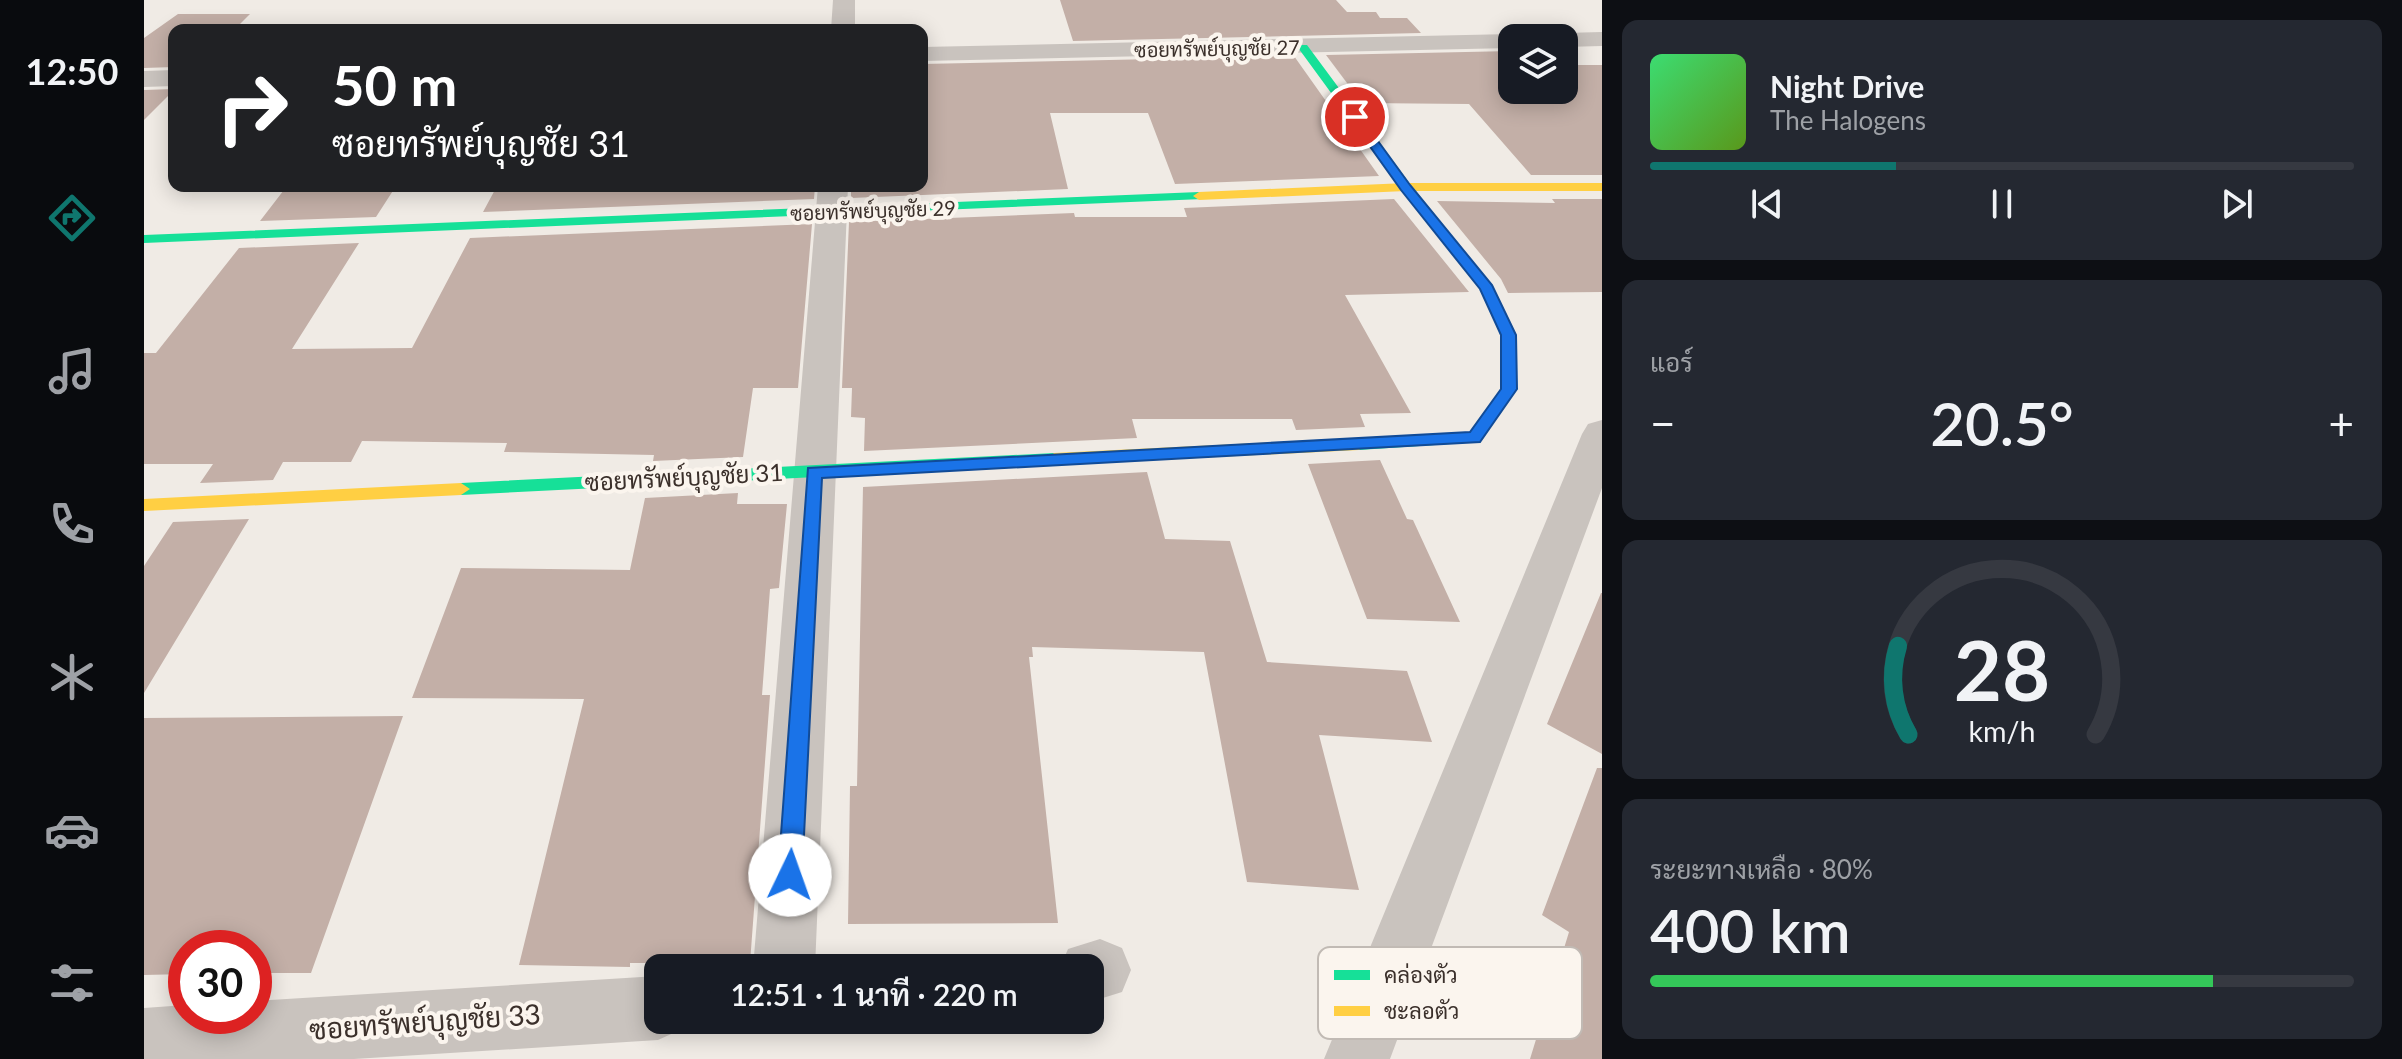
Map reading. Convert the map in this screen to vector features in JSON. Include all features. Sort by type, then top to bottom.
[{"type":"street","points":[[843,24],[844,0]]},
{"type":"street","points":[[1578,40],[1602,39]]},
{"type":"street","name":"ซอยทรัพย์บุญชัย 27","points":[[928,54],[1498,41]]},
{"type":"street","name":"ซอยทรัพย์บุญชัย 31","points":[[144,505],[1474,438],[1509,389],[1509,335],[1487,288],[1406,187],[1303,47]]},
{"type":"street","points":[[144,79],[168,78]]},
{"type":"street","name":"ซอยทรัพย์บุญชัย 29","points":[[144,239],[832,200],[1406,187],[1602,187]]},
{"type":"street","points":[[785,954],[832,200]]},
{"type":"street","points":[[1401,947],[1602,434]]},
{"type":"street","name":"ซอยทรัพย์บุญชัย 33","points":[[144,1040],[644,1009]]},
{"type":"street","points":[[1357,1059],[1365,1039]]},
{"type":"building","points":[[1060,0],[1336,0],[1347,12],[1376,12],[1380,18],[1407,18],[1421,33],[1073,41]]},
{"type":"building","points":[[178,14],[250,14],[240,24],[168,24],[168,67],[144,68],[144,38]]},
{"type":"building","points":[[1498,51],[1498,104],[1578,104],[1578,65],[1602,65],[1602,175],[1531,175],[1469,104],[1362,103],[1326,55]]},
{"type":"building","points":[[1294,56],[1379,176],[1175,184],[1148,113],[1050,113],[1068,189],[851,198],[851,192],[928,192],[928,64]]},
{"type":"building","points":[[168,89],[168,96],[144,120],[144,90]]},
{"type":"building","points":[[282,192],[392,192],[376,217],[260,221]]},
{"type":"building","points":[[494,192],[815,192],[814,199],[483,212]]},
{"type":"building","points":[[1394,199],[1469,292],[1345,295],[1411,413],[1360,414],[1365,427],[1296,430],[1292,419],[1132,419],[1137,438],[864,451],[865,418],[851,417],[852,388],[842,388],[849,222],[1074,213],[1075,217],[1187,217],[1184,208]]},
{"type":"building","points":[[1552,199],[1602,199],[1602,292],[1508,293],[1501,279],[1437,201],[1555,203]]},
{"type":"building","points":[[812,224],[798,388],[753,388],[743,457],[653,461],[654,455],[504,452],[507,443],[362,441],[351,462],[283,462],[273,480],[200,483],[213,464],[144,464],[144,353],[156,353],[239,248],[359,243],[292,349],[412,348],[470,238]]},
{"type":"building","points":[[1380,460],[1407,519],[1413,520],[1460,622],[1367,619],[1308,464]]},
{"type":"building","points":[[1147,472],[1165,539],[1230,541],[1267,662],[1407,671],[1432,742],[1319,735],[1359,890],[1247,882],[1204,652],[1032,647],[1033,657],[1029,657],[1058,923],[848,924],[850,786],[857,786],[863,487]]},
{"type":"building","points":[[738,493],[737,504],[787,504],[779,588],[770,589],[762,695],[770,695],[751,954],[644,954],[644,963],[630,963],[630,967],[519,965],[584,699],[412,698],[461,568],[630,570],[645,498]]},
{"type":"building","points":[[249,519],[144,693],[144,566],[173,522]]},
{"type":"building","points":[[1602,593],[1602,754],[1547,724]]},
{"type":"building","points":[[403,716],[311,973],[272,973],[272,930],[168,930],[168,974],[144,975],[144,718]]},
{"type":"building","points":[[1597,768],[1602,768],[1602,1059],[1530,1059],[1536,1039],[1582,1039],[1582,947],[1564,947],[1569,932],[1542,915]]},
{"type":"traffic: fast","points":[[1303,47],[1406,187],[1487,288],[1509,335],[1509,389],[1474,438],[1359,444]]},
{"type":"traffic: fast","points":[[144,239],[1199,196]]},
{"type":"traffic: fast","points":[[461,489],[1054,459]]},
{"type":"traffic: slow","points":[[1199,196],[1406,187],[1602,187]]},
{"type":"traffic: slow","points":[[1054,459],[1359,444]]},
{"type":"traffic: slow","points":[[144,505],[461,489]]},
{"type":"route","points":[[790,875],[814,472],[1474,438],[1509,389],[1509,335],[1487,288],[1406,187],[1355,117]]}]
